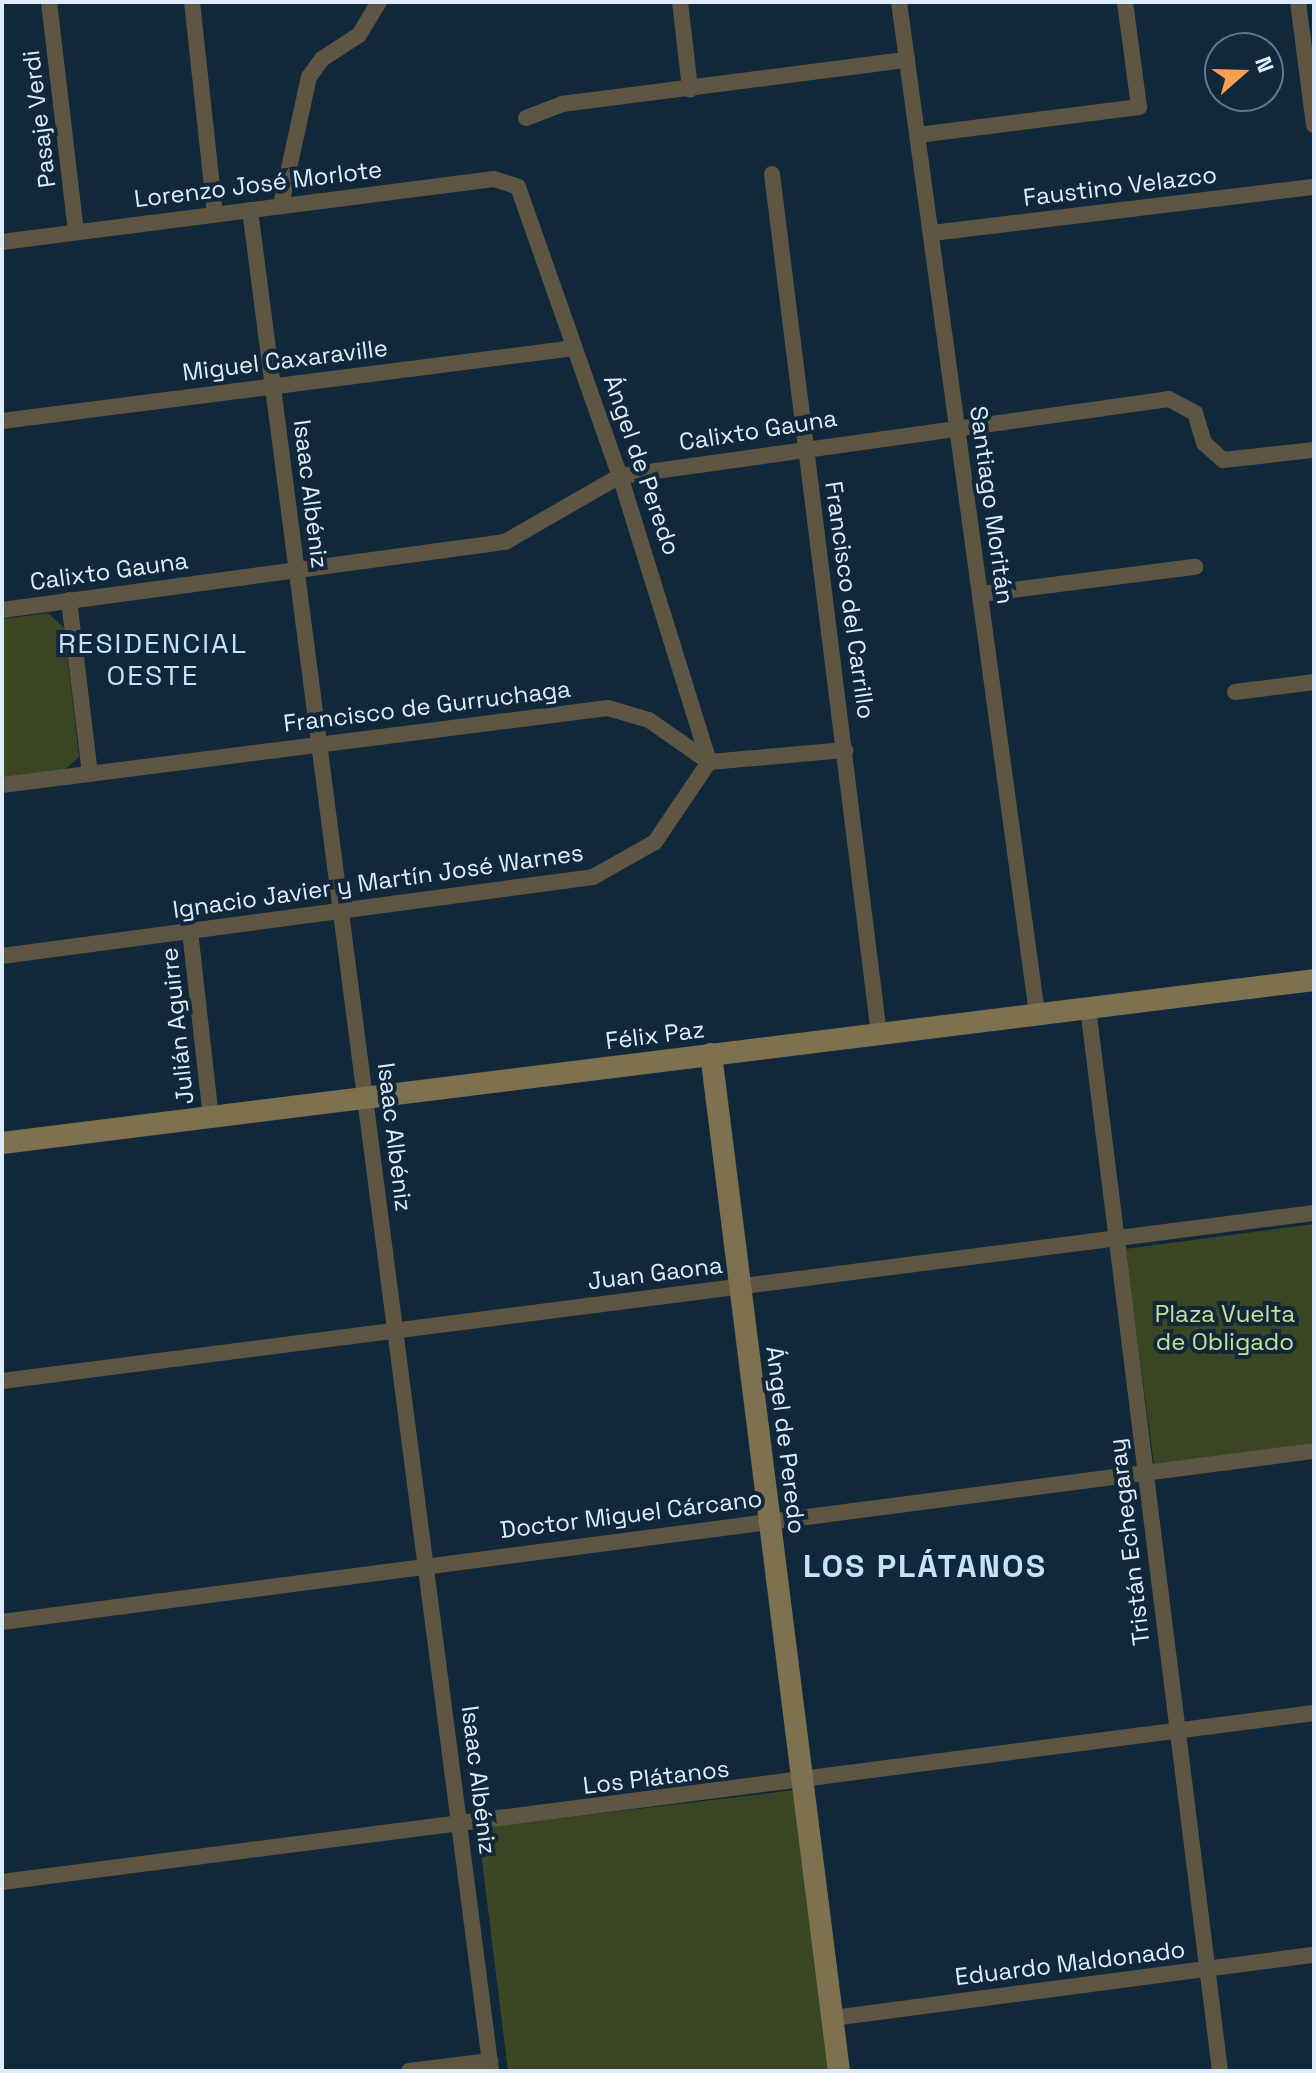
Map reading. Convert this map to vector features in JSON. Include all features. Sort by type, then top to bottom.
[{"type":"main road","name":"Félix Paz","points":[[2,1143],[1314,980]]},
{"type":"main road","name":"Ángel de Peredo","points":[[711,1054],[839,2071]]},
{"type":"street","name":"Pasaje Verdi","points":[[49,2],[76,231]]},
{"type":"street","points":[[192,2],[215,213]]},
{"type":"street","points":[[281,205],[309,77],[322,59],[359,35],[379,2]]},
{"type":"street","points":[[680,2],[690,89]]},
{"type":"street","name":"Santiago Moritán","points":[[899,2],[1037,1014]]},
{"type":"street","points":[[918,135],[1139,107],[1125,2]]},
{"type":"street","points":[[1298,2],[1314,125]]},
{"type":"street","points":[[526,118],[562,104],[907,60]]},
{"type":"street","name":"Francisco del Carrillo","points":[[772,174],[879,1034]]},
{"type":"street","name":"Lorenzo José Morlote","points":[[2,242],[494,179],[518,187]]},
{"type":"street","name":"Ángel de Peredo","points":[[518,187],[620,476],[709,762]]},
{"type":"street","name":"Faustino Velazco","points":[[932,233],[1314,187]]},
{"type":"street","name":"Isaac Albéniz","points":[[250,210],[490,2066]]},
{"type":"street","name":"Miguel Caxaraville","points":[[2,421],[574,348]]},
{"type":"street","name":"Calixto Gauna","points":[[2,610],[505,542],[620,476],[805,446],[1169,399],[1195,413],[1204,443],[1223,460],[1314,450]]},
{"type":"street","points":[[980,594],[1195,567]]},
{"type":"street","points":[[69,600],[90,774]]},
{"type":"street","points":[[1235,692],[1314,682]]},
{"type":"street","name":"Francisco de Gurruchaga","points":[[2,785],[608,708],[649,720],[709,762]]},
{"type":"street","points":[[709,762],[845,750]]},
{"type":"street","name":"Ignacio Javier y Martín José Warnes","points":[[2,956],[593,877],[655,842],[709,762]]},
{"type":"street","name":"Julián Aguirre","points":[[190,931],[211,1117]]},
{"type":"street","name":"Tristán Echegaray","points":[[1088,1008],[1220,2071]]},
{"type":"street","name":"Juan Gaona","points":[[2,1381],[1314,1213]]},
{"type":"street","name":"Doctor Miguel Cárcano","points":[[2,1622],[427,1564],[1314,1451]]},
{"type":"street","name":"Los Plátanos","points":[[2,1882],[804,1783],[1176,1729],[1314,1713]]},
{"type":"street","name":"Eduardo Maldonado","points":[[833,2018],[1314,1955]]},
{"type":"street","points":[[409,2071],[490,2066]]},
{"type":"green space","points":[[48,613],[64,628],[79,757],[62,772],[2,780],[2,619]]},
{"type":"green space","name":"Plaza Vuelta de Obligado","points":[[1314,1224],[1314,1443],[1154,1464],[1125,1249]]},
{"type":"green space","points":[[795,1790],[830,2071],[508,2071],[478,1828]]},
{"type":"district","name":"RESIDENCIAL OESTE","points":[[153,659]]},
{"type":"district","name":"LOS PLÁTANOS","points":[[925,1566]]}]
